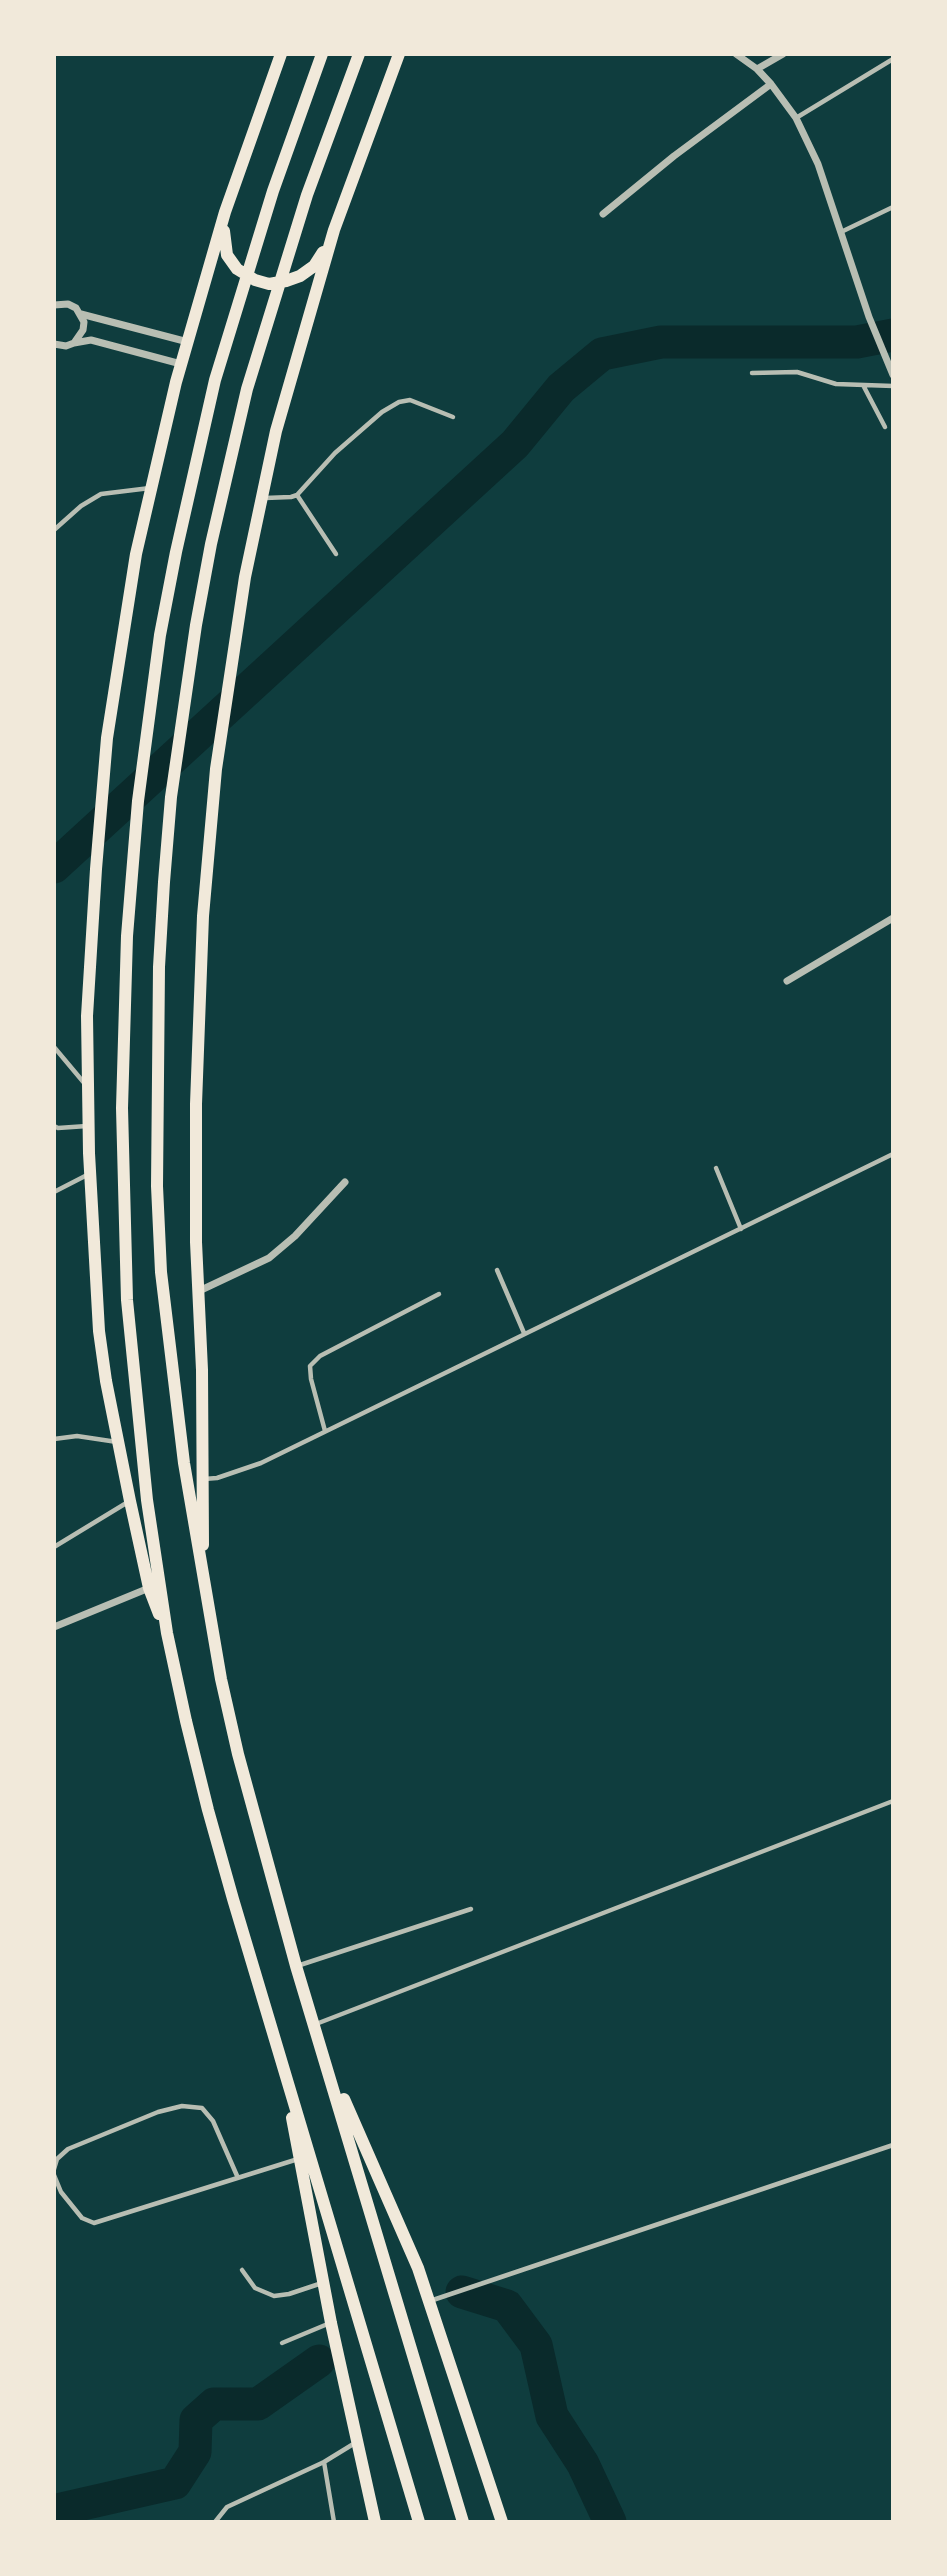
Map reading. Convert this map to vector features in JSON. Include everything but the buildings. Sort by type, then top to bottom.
[{"type":"main road","points":[[167,1633],[149,1588],[118,1442],[99,1331],[88,1126],[87,1016],[96,869],[107,738],[136,554],[181,364],[225,212],[281,54]]},
{"type":"main road","points":[[323,54],[269,204],[215,380],[162,623],[145,732],[127,936],[122,1108],[127,1300],[145,1487],[167,1633],[208,1810],[419,2522]]},
{"type":"main road","points":[[359,54],[307,195],[247,389],[211,544],[171,797],[159,967],[156,1186],[162,1272],[184,1463],[238,1754],[296,1966],[463,2522]]},
{"type":"main road","points":[[203,1576],[204,1479],[196,1104],[204,916],[216,769],[245,577],[261,498],[294,366],[334,230],[399,54]]},
{"type":"main road","points":[[225,212],[224,239],[227,256],[237,269],[269,284],[300,276],[314,266],[334,230]]},
{"type":"main road","points":[[321,2048],[418,2268],[502,2522]]},
{"type":"main road","points":[[282,2060],[331,2323],[375,2522]]},
{"type":"street","points":[[736,54],[757,69],[796,118],[818,164],[869,317],[892,374]]},
{"type":"street","points":[[757,69],[783,54]]},
{"type":"street","points":[[603,214],[674,156],[771,84]]},
{"type":"street","points":[[54,305],[68,304],[81,314],[188,342]]},
{"type":"street","points":[[74,343],[83,330],[81,314]]},
{"type":"street","points":[[54,344],[66,346],[91,340],[181,364]]},
{"type":"street","points":[[787,981],[893,918]]},
{"type":"street","points":[[199,1294],[270,1258],[295,1236],[345,1182]]},
{"type":"street","points":[[54,1627],[149,1588]]},
{"type":"lane","points":[[796,118],[893,59]]},
{"type":"lane","points":[[841,232],[893,207]]},
{"type":"lane","points":[[752,373],[797,372],[836,384],[893,386]]},
{"type":"lane","points":[[863,385],[886,427]]},
{"type":"lane","points":[[261,498],[297,495],[335,453],[382,412],[398,402],[410,400],[453,417]]},
{"type":"lane","points":[[54,530],[80,506],[102,494],[151,488]]},
{"type":"lane","points":[[297,495],[336,554]]},
{"type":"lane","points":[[54,1047],[88,1086]]},
{"type":"lane","points":[[54,1126],[88,1126]]},
{"type":"lane","points":[[204,1479],[218,1478],[261,1463],[893,1154]]},
{"type":"lane","points":[[716,1168],[741,1229]]},
{"type":"lane","points":[[54,1192],[90,1174]]},
{"type":"lane","points":[[497,1270],[524,1334]]},
{"type":"lane","points":[[325,1431],[310,1366],[320,1356],[439,1294]]},
{"type":"lane","points":[[54,1439],[77,1436],[118,1442]]},
{"type":"lane","points":[[54,1547],[130,1501]]},
{"type":"lane","points":[[315,2024],[893,1801]]},
{"type":"lane","points":[[296,1966],[471,1909]]},
{"type":"lane","points":[[54,2169],[57,2159],[68,2148],[158,2112],[182,2106],[202,2108],[213,2121],[238,2178]]},
{"type":"lane","points":[[429,2301],[893,2145]]},
{"type":"lane","points":[[54,2175],[61,2192],[82,2218],[94,2223],[299,2159]]},
{"type":"lane","points":[[242,2270],[255,2288],[274,2296],[323,2283]]},
{"type":"lane","points":[[282,2343],[331,2323]]},
{"type":"lane","points":[[215,2522],[227,2507],[324,2462],[357,2442]]},
{"type":"lane","points":[[324,2462],[334,2522]]},
{"type":"waterway","points":[[54,867],[515,444],[561,388],[602,354],[661,342],[857,342],[893,335]]},
{"type":"waterway","points":[[462,2292],[507,2306],[536,2345],[552,2416],[583,2464],[610,2522]]},
{"type":"waterway","points":[[54,2515],[61,2509],[175,2483],[195,2452],[196,2420],[214,2404],[258,2404],[319,2361]]}]
